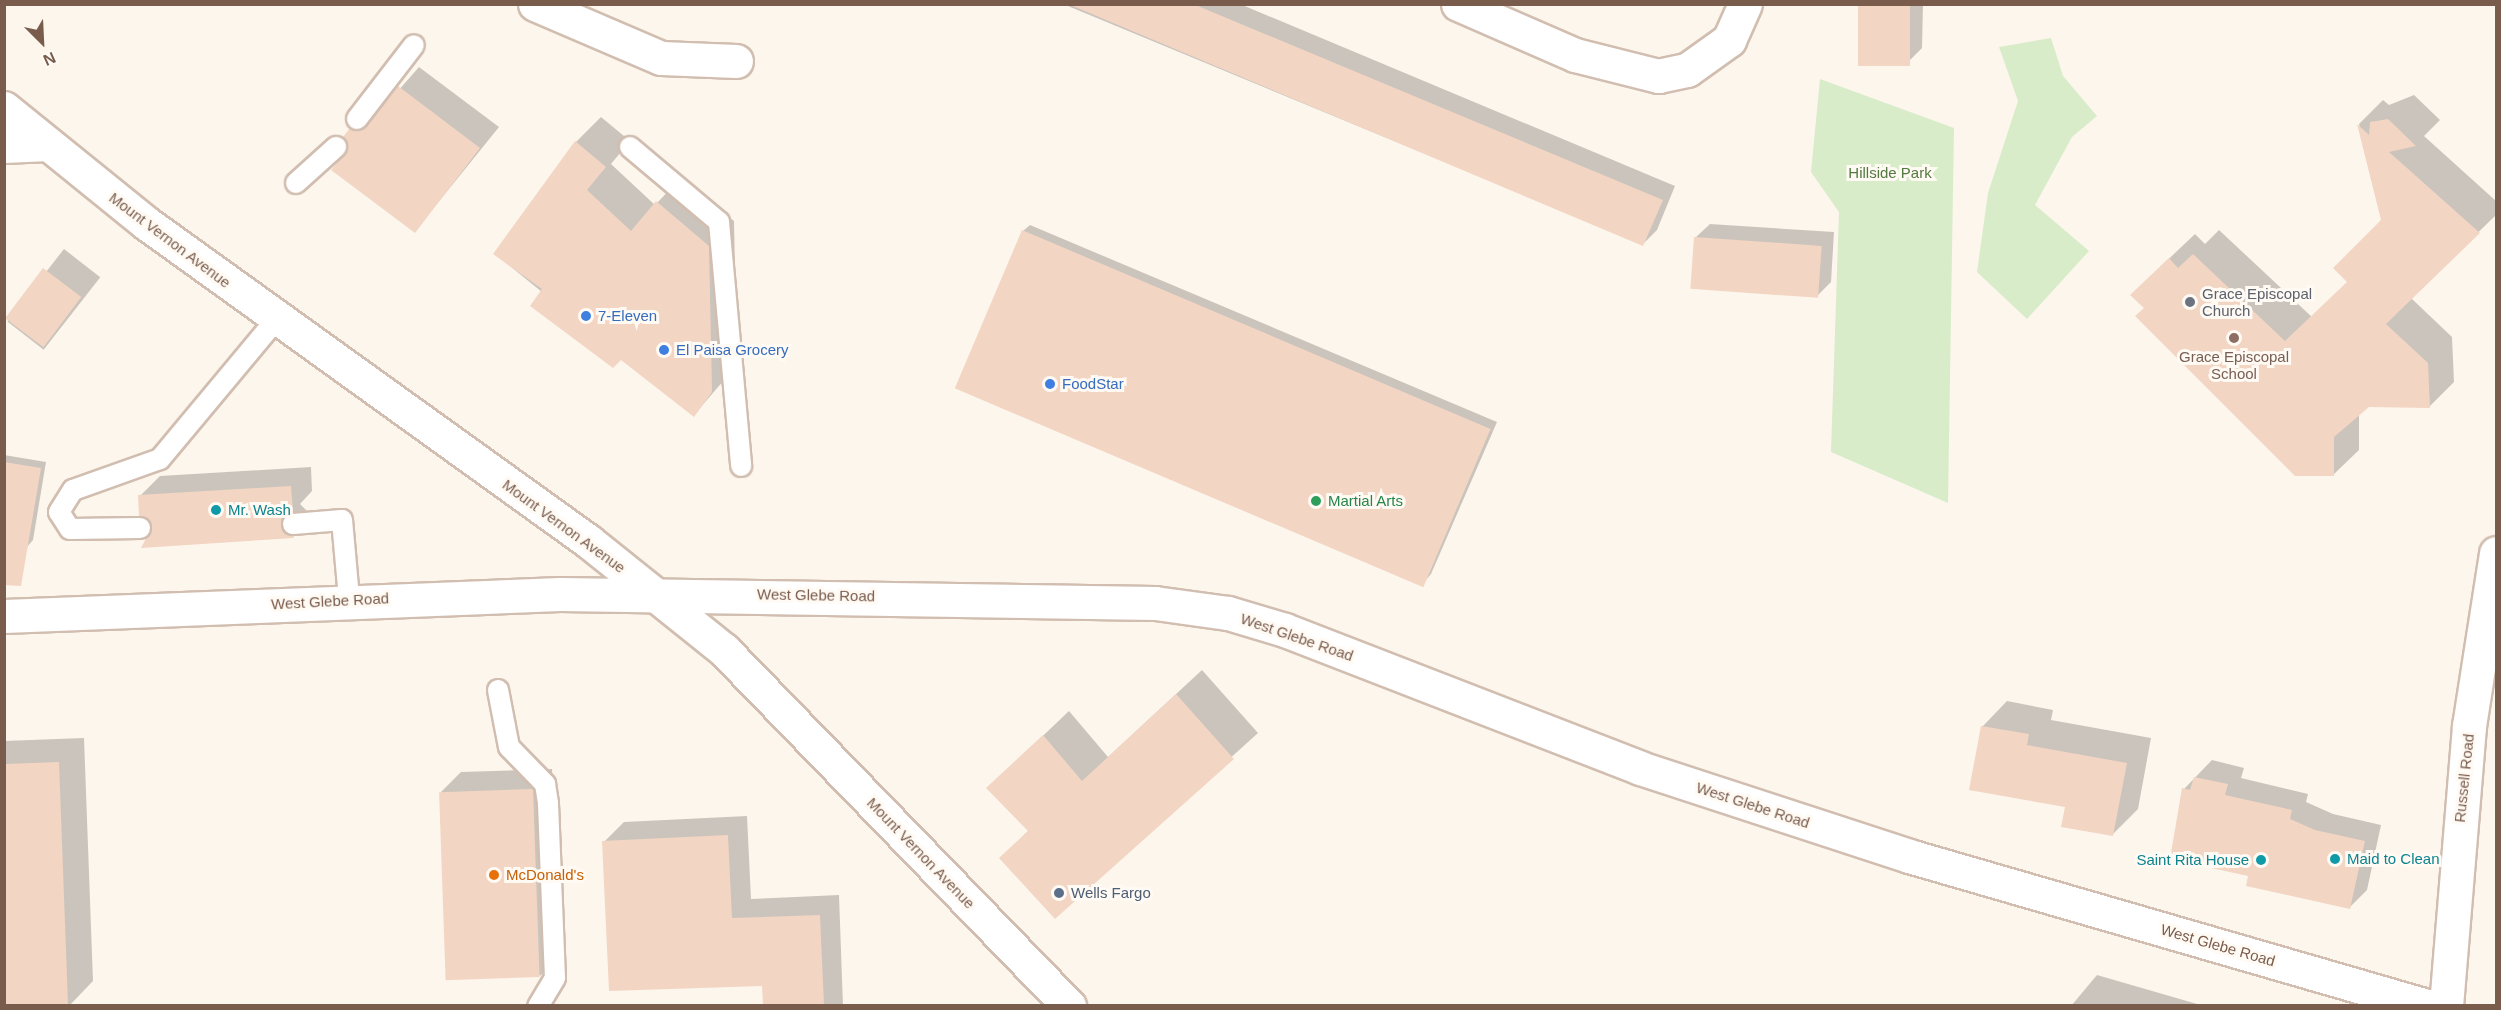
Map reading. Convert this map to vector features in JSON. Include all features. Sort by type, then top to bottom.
[{"type":"main road","points":[[535,4],[661,58],[736,61]]},
{"type":"main road","points":[[1458,4],[1575,55],[1658,76],[1686,70],[1730,40],[1745,4]]},
{"type":"main road","name":"Mount Vernon Avenue","points":[[4,108],[276,320],[657,594],[757,682],[1069,1005]]},
{"type":"main road","points":[[4,146],[48,144]]},
{"type":"main road","name":"Russell Road","points":[[2446,1005],[2469,726],[2496,553]]},
{"type":"main road","name":"West Glebe Road","points":[[4,616],[349,599],[657,594],[1155,603],[1244,617],[1661,775],[1909,856],[2427,1005]]},
{"type":"lane","points":[[357,119],[414,45]]},
{"type":"lane","points":[[296,183],[336,147]]},
{"type":"lane","points":[[630,147],[720,222],[741,466]]},
{"type":"lane","points":[[140,528],[70,529],[59,512],[73,490],[160,459],[276,320]]},
{"type":"lane","points":[[293,524],[342,520],[349,599]]},
{"type":"lane","points":[[498,690],[509,747],[545,784],[548,804],[555,978],[538,1005]]},
{"type":"green space","points":[[2051,38],[2063,76],[2097,116],[2072,137],[2035,205],[2089,251],[2027,319],[1977,272],[1988,193],[2018,101],[1999,47]]},
{"type":"green space","name":"Hillside Park","points":[[1820,79],[1954,128],[1948,503],[1831,452],[1839,212],[1811,172]]},
{"type":"building","points":[[1068,4],[1193,4],[1663,200],[1643,246]]},
{"type":"building","points":[[1858,4],[1910,4],[1910,66],[1858,66]]},
{"type":"building","points":[[398,86],[480,148],[415,233],[331,170],[347,151],[343,137],[350,128],[366,127]]},
{"type":"building","name":"Grace Episcopal Church","points":[[2388,119],[2416,146],[2389,152],[2480,233],[2386,324],[2428,363],[2430,408],[2369,407],[2334,437],[2334,476],[2295,476],[2135,316],[2144,308],[2130,295],[2169,258],[2178,268],[2193,254],[2285,341],[2347,282],[2333,268],[2381,220],[2357,124],[2369,135],[2370,122]]},
{"type":"building","points":[[575,141],[606,167],[587,190],[631,231],[656,201],[709,246],[712,392],[694,417],[621,360],[613,368],[530,306],[542,289],[493,254]]},
{"type":"building","points":[[1022,230],[1491,429],[1423,587],[955,388]]},
{"type":"building","points":[[1694,237],[1822,246],[1818,298],[1690,289]]},
{"type":"building","points":[[43,268],[81,297],[43,347],[5,318]]},
{"type":"building","points":[[4,462],[41,468],[21,586],[4,585]]},
{"type":"building","name":"Mr. Wash","points":[[291,486],[293,512],[281,524],[294,538],[141,548],[152,527],[139,516],[138,495]]},
{"type":"building","points":[[1176,694],[1234,759],[1055,919],[999,858],[1028,831],[986,788],[1043,735],[1082,781]]},
{"type":"building","points":[[1981,726],[2029,734],[2027,745],[2127,763],[2113,836],[2061,827],[2065,807],[1969,790]]},
{"type":"building","points":[[59,762],[68,1005],[4,1005],[4,764]]},
{"type":"building","points":[[2194,777],[2228,784],[2225,795],[2292,810],[2290,819],[2315,830],[2365,841],[2350,909],[2246,886],[2248,876],[2170,859],[2182,788],[2190,790]]},
{"type":"building","name":"McDonald's","points":[[533,789],[540,977],[446,980],[439,792]]},
{"type":"building","points":[[728,835],[732,918],[820,915],[824,1005],[763,1005],[762,986],[609,991],[602,841]]},
{"type":"place","name":"Grace Episcopal Church","points":[[2190,302]]},
{"type":"place","name":"7-Eleven","points":[[586,316]]},
{"type":"place","name":"Grace Episcopal School","points":[[2234,338]]},
{"type":"place","name":"El Paisa Grocery","points":[[664,350]]},
{"type":"place","name":"FoodStar","points":[[1050,384]]},
{"type":"place","name":"Martial Arts","points":[[1316,501]]},
{"type":"place","name":"Mr. Wash","points":[[216,510]]},
{"type":"place","name":"Maid to Clean","points":[[2335,859]]},
{"type":"place","name":"Saint Rita House","points":[[2261,860]]},
{"type":"place","name":"McDonald's","points":[[494,875]]},
{"type":"place","name":"Wells Fargo","points":[[1059,893]]}]
